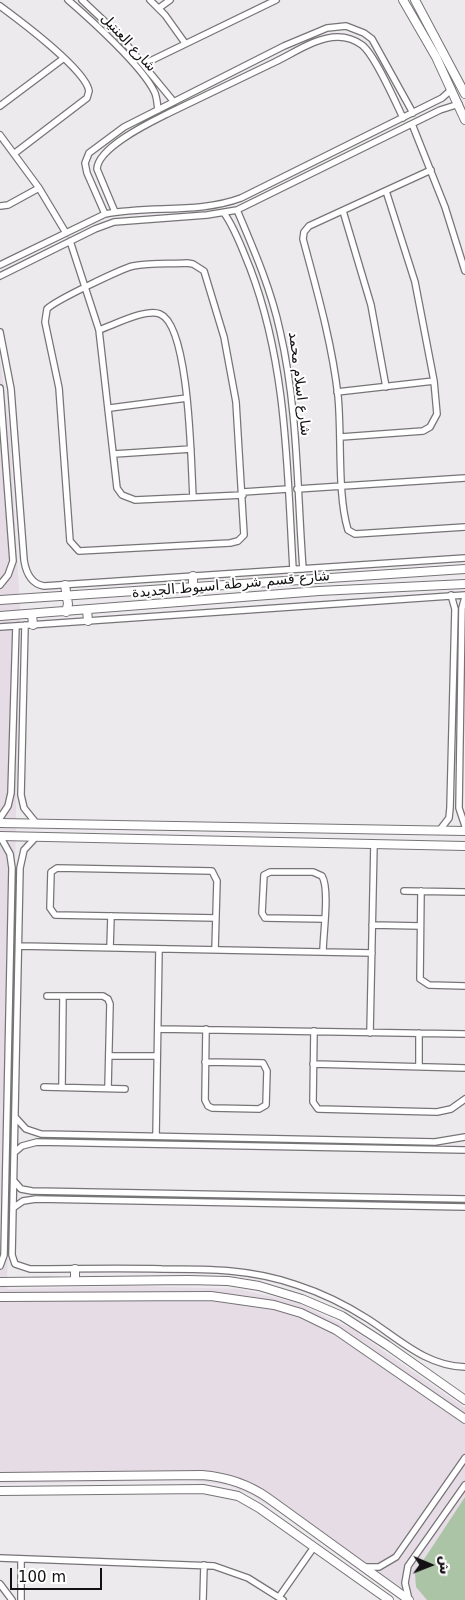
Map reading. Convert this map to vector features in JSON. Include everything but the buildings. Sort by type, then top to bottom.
[{"type":"street","name":"شارع العنتيل","points":[[68,0],[101,30],[155,92],[157,120]]},
{"type":"street","name":"شارع العنتيل","points":[[82,0],[144,64],[174,102]]},
{"type":"street","points":[[150,0],[159,8],[185,44]]},
{"type":"street","points":[[159,8],[170,0]]},
{"type":"street","points":[[144,64],[276,0]]},
{"type":"street","points":[[403,0],[452,89],[465,120]]},
{"type":"street","points":[[414,0],[465,94]]},
{"type":"street","points":[[0,6],[64,58],[89,86],[88,95],[15,153]]},
{"type":"street","points":[[105,214],[85,168],[86,158],[92,150],[124,127],[310,34],[327,28],[346,26],[364,33],[375,43],[413,113]]},
{"type":"street","points":[[115,212],[98,174],[97,163],[99,158],[129,134],[309,45],[337,37],[354,40],[367,50],[403,118]]},
{"type":"street","points":[[0,106],[64,58]]},
{"type":"street","points":[[0,265],[105,214],[207,206],[241,198],[413,113],[442,98],[452,89]]},
{"type":"street","points":[[0,276],[95,229],[123,220],[208,215],[237,210],[446,107],[459,104]]},
{"type":"street","points":[[412,124],[431,170],[465,271]]},
{"type":"street","points":[[0,134],[39,188],[66,233]]},
{"type":"street","points":[[431,170],[309,226],[303,235],[325,321],[337,392],[341,437],[342,486],[347,528],[352,534],[465,527]]},
{"type":"street","points":[[0,206],[8,205],[39,188]]},
{"type":"street","points":[[341,437],[415,432],[430,427],[437,414],[434,381],[415,282],[386,191]]},
{"type":"street","points":[[207,206],[208,215]]},
{"type":"street","name":"شارع اسلام محمد","points":[[237,210],[261,267],[280,332],[289,376],[303,569]]},
{"type":"street","points":[[343,211],[372,305],[386,387]]},
{"type":"street","name":"شارع اسلام محمد","points":[[224,213],[235,232],[269,326],[282,395],[294,569]]},
{"type":"street","points":[[92,221],[95,229]]},
{"type":"street","points":[[70,242],[87,288],[99,330],[110,408],[117,488],[128,499],[135,500],[288,489]]},
{"type":"street","points":[[187,263],[199,267],[204,272],[228,356],[236,402],[244,530],[241,538],[234,543],[85,552],[73,547],[69,535],[59,388],[45,315],[52,304],[87,288],[122,270],[139,265],[187,263]]},
{"type":"street","points":[[99,330],[146,313],[162,314],[169,320],[173,329],[188,398],[192,497]]},
{"type":"street","points":[[0,332],[11,389],[25,566],[31,580],[42,586],[465,558]]},
{"type":"street","points":[[337,392],[434,381]]},
{"type":"street","points":[[0,388],[13,561],[8,575],[0,584]]},
{"type":"street","points":[[110,408],[188,398]]},
{"type":"street","points":[[285,442],[294,441]]},
{"type":"street","points":[[114,454],[191,449]]},
{"type":"street","points":[[297,489],[465,478]]},
{"type":"street","name":"شارع قسم شرطة اسيوط الجديدة","points":[[0,600],[465,569]]},
{"type":"street","points":[[365,575],[366,588]]},
{"type":"street","points":[[193,576],[193,587]]},
{"type":"street","name":"شارع قسم شرطة اسيوط الجديدة","points":[[0,616],[366,588],[465,584]]},
{"type":"street","points":[[65,585],[68,604],[66,612]]},
{"type":"street","points":[[111,592],[111,608]]},
{"type":"street","points":[[439,831],[448,818],[450,808],[455,609],[451,596]]},
{"type":"street","points":[[0,627],[465,596],[462,608],[459,808],[465,826]]},
{"type":"street","points":[[87,610],[88,621]]},
{"type":"street","points":[[32,614],[29,625],[21,795],[24,808],[37,824]]},
{"type":"street","points":[[0,818],[8,806],[11,793],[16,626]]},
{"type":"street","points":[[0,823],[465,831]]},
{"type":"street","points":[[132,825],[132,839]]},
{"type":"street","points":[[394,830],[394,844]]},
{"type":"street","points":[[0,836],[465,846]]},
{"type":"street","points":[[0,836],[8,847],[12,861],[4,1255],[0,1266]]},
{"type":"street","points":[[36,837],[24,850],[21,862],[12,1255],[15,1264],[21,1268],[223,1269],[256,1273],[296,1284],[335,1300],[429,1359],[447,1365],[465,1367]]},
{"type":"street","points":[[370,1032],[374,844]]},
{"type":"street","points":[[215,950],[216,918],[217,879],[210,870],[57,868],[52,870],[50,900],[52,913],[216,918]]},
{"type":"street","points":[[323,952],[324,919],[325,881],[319,874],[270,872],[264,875],[262,913],[265,918],[324,919]]},
{"type":"street","points":[[404,891],[465,892]]},
{"type":"street","points":[[421,892],[419,973],[421,981],[429,985],[465,986]]},
{"type":"street","points":[[11,910],[19,910]]},
{"type":"street","points":[[110,948],[111,916]]},
{"type":"street","points":[[372,925],[420,926]]},
{"type":"street","points":[[19,946],[372,953]]},
{"type":"street","points":[[156,1136],[159,949]]},
{"type":"street","points":[[47,996],[103,996],[108,999],[108,1088]]},
{"type":"street","points":[[62,1087],[63,996]]},
{"type":"street","points":[[158,1028],[465,1034]]},
{"type":"street","points":[[205,1062],[263,1064],[267,1071],[266,1105],[259,1109],[212,1108],[208,1106],[205,1100],[205,1062],[206,1029]]},
{"type":"street","points":[[314,1032],[313,1102],[320,1110],[438,1112],[451,1109],[465,1099]]},
{"type":"street","points":[[419,1033],[419,1066]]},
{"type":"street","points":[[8,1046],[17,1045]]},
{"type":"street","points":[[109,1056],[157,1056]]},
{"type":"street","points":[[313,1064],[465,1068]]},
{"type":"street","points":[[44,1087],[125,1089]]},
{"type":"street","points":[[15,1117],[26,1129],[36,1134],[435,1142],[465,1137]]},
{"type":"street","points":[[117,1143],[118,1136]]},
{"type":"street","points":[[318,1148],[319,1140]]},
{"type":"street","points":[[15,1152],[22,1146],[37,1142],[465,1150]]},
{"type":"street","points":[[14,1180],[18,1186],[28,1191],[465,1199]]},
{"type":"street","points":[[228,1195],[228,1203]]},
{"type":"street","points":[[13,1208],[23,1201],[36,1199],[465,1207]]},
{"type":"street","points":[[4,1255],[12,1255]]},
{"type":"street","points":[[75,1269],[75,1281]]},
{"type":"street","points":[[115,1280],[115,1296]]},
{"type":"street","points":[[0,1282],[228,1281],[259,1286],[289,1294],[329,1310],[387,1345],[465,1400]]},
{"type":"street","points":[[0,1297],[227,1297],[258,1301],[289,1309],[342,1334],[465,1419]]},
{"type":"street","points":[[387,1345],[393,1337]]},
{"type":"street","points":[[363,1566],[379,1566],[396,1557],[465,1458]]},
{"type":"street","points":[[389,1600],[249,1502],[215,1490],[4,1491],[4,1477],[202,1475],[222,1477],[242,1483],[260,1492],[409,1600]]},
{"type":"street","points":[[409,1600],[405,1583],[408,1566],[465,1485]]},
{"type":"street","points":[[0,1558],[204,1565],[237,1573],[281,1598],[314,1547]]},
{"type":"street","points":[[21,1559],[21,1600]]},
{"type":"street","points":[[203,1600],[204,1565]]},
{"type":"street","points":[[0,1584],[12,1600]]},
{"type":"shaded area","points":[[0,360],[10,434],[20,607],[7,1289],[136,1286],[239,1289],[298,1303],[352,1329],[465,1408],[465,1600],[401,1600],[276,1510],[249,1494],[230,1486],[191,1480],[0,1484]]},
{"type":"green space","points":[[465,1497],[465,1600],[427,1600],[416,1587],[415,1573]]}]
